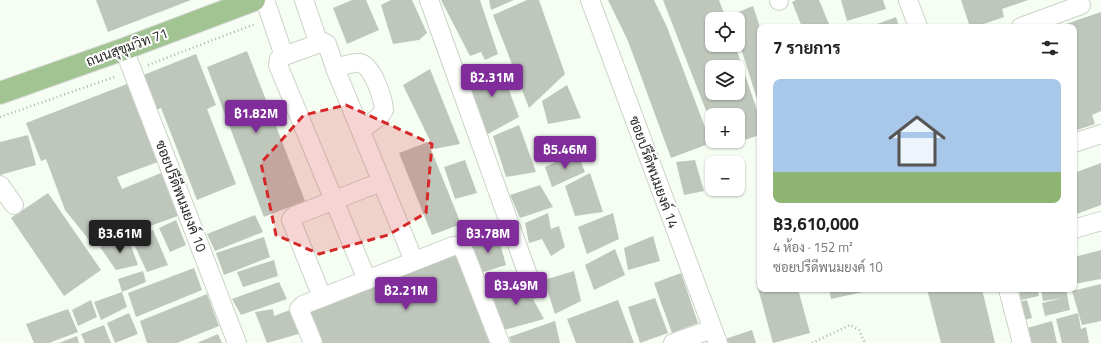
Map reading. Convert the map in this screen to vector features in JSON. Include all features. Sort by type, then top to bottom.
[{"type":"main road","name":"ถนนสุขุมวิท 71","points":[[0,93],[252,1]]},
{"type":"street","points":[[304,0],[319,44]]},
{"type":"street","points":[[429,0],[534,289]]},
{"type":"street","name":"ซอยปรีดีพนมยงค์ 14","points":[[590,0],[715,336]]},
{"type":"street","points":[[908,0],[917,24]]},
{"type":"street","points":[[252,1],[271,18],[284,56]]},
{"type":"street","points":[[1029,24],[1081,5]]},
{"type":"street","points":[[368,280],[278,65],[279,59],[284,56],[325,42],[327,44],[334,68],[361,130],[414,262]]},
{"type":"street","name":"ซอยปรีดีพนมยงค์ 10","points":[[124,49],[237,343]]},
{"type":"street","points":[[334,68],[358,63],[366,66],[372,74],[384,110],[379,117],[361,130]]},
{"type":"street","points":[[1077,142],[1101,134]]},
{"type":"street","points":[[322,298],[291,220],[294,216],[334,199],[381,182]]},
{"type":"street","points":[[0,185],[14,205]]},
{"type":"street","points":[[1077,228],[1101,221]]},
{"type":"street","points":[[313,343],[299,309],[303,305],[453,246],[460,246],[465,253],[500,343]]},
{"type":"street","points":[[1009,292],[1022,343]]},
{"type":"street","points":[[673,343],[715,336]]},
{"type":"path","points":[[0,117],[271,18]]},
{"type":"path","points":[[812,343],[850,325],[858,330],[865,343]]},
{"type":"highlighted area","points":[[346,105],[432,144],[426,213],[388,235],[319,254],[276,235],[261,163],[304,115]]},
{"type":"building","points":[[96,0],[191,0],[108,32]]},
{"type":"building","points":[[352,0],[366,0],[379,30],[347,44],[333,8]]},
{"type":"building","points":[[391,0],[412,0],[427,33],[419,40],[393,44],[381,5]]},
{"type":"building","points":[[441,0],[480,0],[498,54],[485,60],[481,52],[470,56]]},
{"type":"building","points":[[489,0],[514,0],[491,10]]},
{"type":"building","points":[[527,0],[539,0],[565,74],[529,108],[493,15]]},
{"type":"building","points":[[608,0],[654,0],[667,27],[705,127],[705,145],[671,158],[628,41]]},
{"type":"building","points":[[663,0],[719,0],[723,12],[705,12],[705,52],[737,52],[740,60],[705,60],[705,100],[745,100],[745,75],[757,110],[757,136],[745,140],[745,108],[705,108]]},
{"type":"building","points":[[796,0],[819,0],[829,24],[801,24],[792,2]]},
{"type":"building","points":[[841,0],[883,0],[886,9],[847,21]]},
{"type":"building","points":[[961,0],[1028,0],[1002,9],[1004,17],[984,24],[969,24]]},
{"type":"building","points":[[753,6],[759,24],[757,24],[757,99],[742,52],[745,52],[745,12],[738,12]]},
{"type":"building","points":[[1101,12],[1101,111],[1092,115],[1095,124],[1077,130],[1077,24],[1066,24]]},
{"type":"building","points":[[896,17],[898,24],[877,24]]},
{"type":"building","points":[[247,51],[305,201],[264,217],[207,67]]},
{"type":"building","points":[[196,54],[216,105],[207,109],[236,184],[197,200],[161,108],[154,111],[141,76]]},
{"type":"building","points":[[500,66],[519,117],[486,135],[464,75]]},
{"type":"building","points":[[430,69],[460,144],[434,149],[403,85]]},
{"type":"building","points":[[127,84],[158,162],[117,177],[122,189],[161,173],[178,216],[94,246],[65,210],[46,159],[41,161],[26,123]]},
{"type":"building","points":[[567,85],[581,118],[548,124],[542,101]]},
{"type":"building","points":[[519,125],[536,172],[506,177],[493,136]]},
{"type":"building","points":[[28,135],[36,165],[0,175],[0,142]]},
{"type":"building","points":[[428,142],[461,224],[432,235],[399,153]]},
{"type":"building","points":[[577,152],[585,172],[552,187],[545,167]]},
{"type":"building","points":[[465,160],[477,193],[455,199],[444,167]]},
{"type":"building","points":[[695,160],[704,191],[684,195],[676,162]]},
{"type":"building","points":[[1101,163],[1101,205],[1077,214],[1077,172]]},
{"type":"building","points":[[590,173],[603,212],[575,216],[565,186]]},
{"type":"building","points":[[540,185],[553,207],[520,218],[510,195]]},
{"type":"building","points":[[48,193],[101,270],[64,296],[11,218]]},
{"type":"building","points":[[548,213],[551,229],[559,226],[565,247],[551,256],[542,239],[529,243],[525,223]]},
{"type":"building","points":[[613,213],[619,239],[587,254],[578,227]]},
{"type":"building","points":[[255,215],[263,232],[215,251],[207,234]]},
{"type":"building","points":[[176,220],[186,245],[170,252],[159,228]]},
{"type":"building","points":[[153,230],[168,265],[147,272],[132,240]]},
{"type":"building","points":[[498,236],[506,265],[480,273],[470,243]]},
{"type":"building","points":[[653,236],[660,261],[628,270],[624,248]]},
{"type":"building","points":[[264,237],[270,257],[224,275],[216,253]]},
{"type":"building","points":[[128,238],[138,265],[116,270],[100,247]]},
{"type":"building","points":[[615,249],[625,275],[594,290],[585,265]]},
{"type":"building","points":[[1101,250],[1101,279],[1077,283],[1077,256]]},
{"type":"building","points":[[456,254],[491,343],[318,343],[306,313]]},
{"type":"building","points":[[274,260],[278,276],[243,287],[237,272]]},
{"type":"building","points":[[194,268],[202,290],[136,317],[128,293]]},
{"type":"building","points":[[143,271],[146,282],[122,292],[118,279]]},
{"type":"building","points":[[574,271],[581,301],[555,314],[544,280]]},
{"type":"building","points":[[681,273],[698,323],[672,333],[654,283]]},
{"type":"building","points":[[523,281],[544,319],[504,330],[492,294]]},
{"type":"building","points":[[279,282],[287,299],[241,315],[232,299]]},
{"type":"building","points":[[1101,284],[1101,321],[1082,325],[1072,292],[1077,292],[1077,290]]},
{"type":"building","points":[[122,292],[127,307],[101,320],[94,302]]},
{"type":"building","points":[[759,292],[799,292],[810,333],[773,343]]},
{"type":"building","points":[[830,292],[863,292],[831,299]]},
{"type":"building","points":[[928,292],[983,292],[995,343],[941,343]]},
{"type":"building","points":[[1020,292],[1038,292],[1039,296],[1021,300]]},
{"type":"building","points":[[1042,292],[1067,292],[1070,310],[1045,316],[1042,303],[1063,298],[1043,301]]},
{"type":"building","points":[[207,294],[219,326],[177,343],[147,343],[140,321]]},
{"type":"building","points":[[655,298],[668,333],[640,343],[628,307]]},
{"type":"building","points":[[91,300],[97,317],[78,326],[72,310]]},
{"type":"building","points":[[618,300],[634,343],[576,343],[567,319]]},
{"type":"building","points":[[1027,300],[1032,318],[1017,322],[1018,302]]},
{"type":"building","points":[[295,308],[302,333],[267,343],[255,312],[273,309],[274,316]]},
{"type":"building","points":[[68,309],[78,332],[49,343],[34,343],[26,324]]},
{"type":"building","points":[[129,313],[138,334],[115,343],[107,323]]},
{"type":"building","points":[[1078,313],[1081,329],[1086,327],[1089,343],[1062,343],[1056,319]]},
{"type":"building","points":[[555,321],[560,343],[511,343],[509,337]]},
{"type":"building","points":[[1052,321],[1057,343],[1031,343],[1027,328]]},
{"type":"building","points":[[104,325],[111,343],[85,343],[81,334]]},
{"type":"building","points":[[752,330],[756,343],[727,343],[725,339]]},
{"type":"building","points":[[218,334],[222,343],[197,343]]},
{"type":"building","points":[[77,336],[79,343],[59,343]]}]
